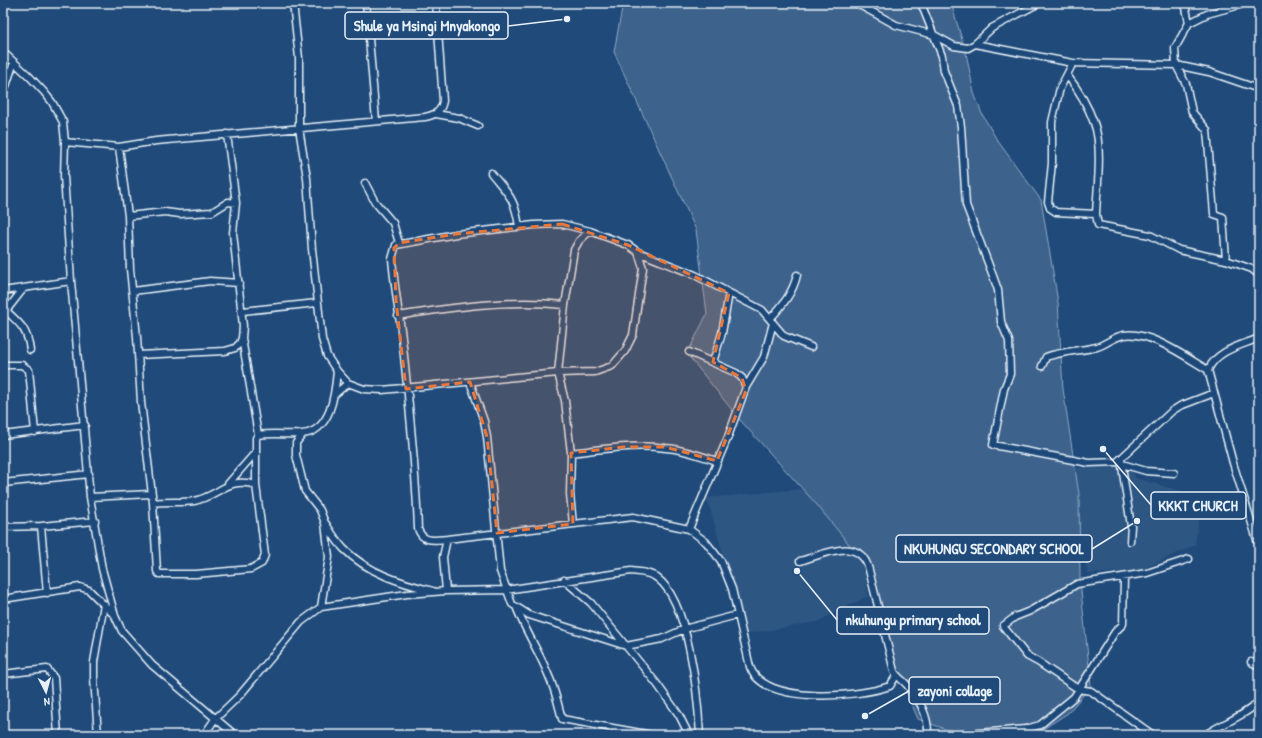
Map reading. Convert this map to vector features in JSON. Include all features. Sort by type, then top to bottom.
[{"type":"street","points":[[293,3],[299,58],[299,128],[306,178],[317,303],[322,339],[327,356],[337,371],[348,382],[364,389],[406,389],[558,372],[595,372],[612,366],[625,351],[633,335],[644,268],[638,252]]},
{"type":"street","points":[[366,3],[376,121]]},
{"type":"street","points":[[436,3],[443,101],[441,108],[436,114]]},
{"type":"street","points":[[856,3],[896,26],[934,35],[954,46],[968,48],[975,44],[992,28],[1039,3]]},
{"type":"street","points":[[921,3],[942,56],[944,71],[958,106],[961,127],[966,206],[997,286],[1001,322],[1010,341],[1010,374],[1004,389],[993,445],[1089,463],[1122,462],[1146,471],[1174,473]]},
{"type":"street","points":[[1185,3],[1189,23]]},
{"type":"street","points":[[1226,260],[1223,217],[1214,214],[1207,130],[1192,112],[1186,84],[1176,65],[1176,48],[1189,23],[1207,14],[1248,3]]},
{"type":"street","points":[[975,44],[1073,63],[1176,65],[1209,72],[1259,89]]},
{"type":"street","points":[[3,52],[29,76],[52,102],[62,122],[65,142],[64,176],[71,281],[85,424],[90,497],[102,569],[115,616],[122,631],[152,665],[235,735]]},
{"type":"street","points":[[3,95],[14,62]]},
{"type":"street","points":[[1073,63],[1056,102],[1052,122],[1052,163],[1048,202],[1050,208],[1056,212],[1096,214]]},
{"type":"street","points":[[1067,75],[1077,88],[1095,124],[1098,145],[1096,214],[1098,225],[1150,235],[1179,250],[1226,260],[1252,269],[1259,275]]},
{"type":"street","points":[[65,142],[119,147],[156,141],[227,134],[425,118],[436,114],[459,118],[478,126]]},
{"type":"street","points":[[119,147],[128,216],[130,269],[157,571],[159,574],[196,574],[251,569],[262,563],[265,555],[256,485],[255,441],[258,435],[242,338],[243,311],[233,233],[236,203],[227,134]]},
{"type":"street","points":[[491,173],[510,195],[514,202],[519,227]]},
{"type":"street","points":[[365,183],[375,202],[393,223],[399,243]]},
{"type":"street","points":[[128,216],[166,212],[180,214],[212,212],[228,202],[236,203]]},
{"type":"street","points":[[810,347],[788,339],[762,310],[729,293],[666,262],[638,252],[628,244],[590,231],[562,224],[519,227],[399,243],[394,248],[392,259],[404,355],[406,389],[416,479],[418,529],[421,536],[428,540],[447,540],[634,518],[689,529],[706,542],[721,561],[732,589],[737,615],[753,674],[767,686],[778,690],[818,694],[864,692],[890,686],[896,676]]},
{"type":"street","points":[[573,524],[570,494],[571,452],[565,401],[558,372],[565,305],[574,250],[579,241],[590,231]]},
{"type":"street","points":[[689,529],[728,437],[746,387],[764,357],[772,321],[788,298],[794,286],[797,275]]},
{"type":"street","points":[[3,291],[71,281]]},
{"type":"street","points":[[133,291],[210,281],[239,283]]},
{"type":"street","points":[[24,288],[5,310],[26,332],[30,350]]},
{"type":"street","points":[[713,362],[722,333],[729,293]]},
{"type":"street","points":[[398,316],[445,308],[513,302],[565,305]]},
{"type":"street","points":[[243,311],[317,303]]},
{"type":"street","points":[[1042,366],[1046,357],[1061,351],[1074,352],[1104,345],[1111,338],[1126,334],[1139,335],[1156,341],[1208,370]]},
{"type":"street","points":[[138,356],[225,351],[235,348],[242,338]]},
{"type":"street","points":[[1259,338],[1218,356],[1212,361],[1208,370],[1233,463],[1258,536],[1259,546]]},
{"type":"street","points":[[689,352],[736,373],[742,378],[746,387]]},
{"type":"street","points":[[3,365],[22,365],[29,370],[35,432]]},
{"type":"street","points":[[258,435],[303,434],[320,427],[324,422],[335,394],[337,371]]},
{"type":"street","points":[[335,394],[348,382]]},
{"type":"street","points":[[470,382],[484,421],[487,437],[500,571],[509,599],[517,609],[529,638],[548,673],[555,692],[562,720],[652,735]]},
{"type":"street","points":[[1130,541],[1131,526],[1122,462],[1142,438],[1172,411],[1180,406],[1214,393]]},
{"type":"street","points":[[3,436],[85,424]]},
{"type":"street","points":[[303,434],[296,443],[295,448],[300,475],[305,491],[320,510],[325,523],[329,557],[322,607]]},
{"type":"street","points":[[571,452],[623,447],[665,447],[681,450],[717,461]]},
{"type":"street","points":[[152,502],[194,500],[210,495],[228,484],[255,453]]},
{"type":"street","points":[[3,483],[89,474]]},
{"type":"street","points":[[228,484],[246,482],[256,485]]},
{"type":"street","points":[[90,497],[151,494]]},
{"type":"street","points":[[3,527],[41,526],[95,521]]},
{"type":"street","points":[[325,523],[343,548],[380,575],[402,583],[438,592]]},
{"type":"street","points":[[41,526],[47,593]]},
{"type":"street","points":[[446,591],[443,558],[447,540]]},
{"type":"street","points":[[800,561],[844,549],[860,553],[863,556],[867,562],[896,676],[911,689],[919,702],[927,724],[928,735]]},
{"type":"street","points":[[1153,735],[1092,691],[1078,689],[1027,656],[1003,626],[1015,617],[1030,611],[1077,584],[1147,573],[1189,559]]},
{"type":"street","points":[[204,735],[215,719],[240,695],[301,622],[322,607],[407,594],[446,591],[506,590],[615,572],[644,572],[657,578],[668,589],[681,614],[699,700],[700,735]]},
{"type":"street","points":[[956,735],[1026,728],[1040,725],[1074,697],[1115,632],[1123,624],[1124,577]]},
{"type":"street","points":[[564,580],[591,603],[657,684],[679,715],[689,735]]},
{"type":"street","points":[[3,599],[80,587],[88,590],[115,616]]},
{"type":"street","points":[[98,735],[94,670],[104,604]]},
{"type":"street","points":[[517,609],[529,615],[626,646],[662,639],[684,629],[737,615]]},
{"type":"street","points":[[1251,662],[1259,666]]},
{"type":"street","points":[[3,674],[47,669],[51,672],[54,678],[58,735]]},
{"type":"street","points":[[1205,735],[1219,725],[1248,710],[1259,701]]},
{"type":"highlighted area","points":[[562,224],[628,245],[729,293],[713,362],[742,378],[746,391],[717,461],[665,447],[623,447],[571,453],[573,524],[497,533],[487,437],[470,382],[406,389],[396,301],[394,248],[399,243],[456,234]]},
{"type":"shaded area","points":[[623,3],[951,3],[966,53],[974,93],[982,114],[997,140],[1041,200],[1058,302],[1063,389],[1079,495],[1080,581],[1091,686],[1068,713],[1034,735],[961,735],[918,719],[886,643],[870,570],[817,505],[740,420],[687,354],[707,314],[696,230],[614,52]]},
{"type":"shaded area","points":[[1130,462],[1135,478],[1202,497],[1195,545],[1141,570],[1088,574],[1067,491],[1073,469]]},
{"type":"shaded area","points":[[853,484],[868,596],[817,622],[746,634],[707,498]]},
{"type":"place","name":"Shule ya Msingi Mnyakongo","points":[[567,19]]},
{"type":"place","name":"KKKT CHURCH","points":[[1103,449]]},
{"type":"place","name":"NKUHUNGU SECONDARY SCHOOL","points":[[1137,521]]},
{"type":"place","name":"nkuhungu primary school","points":[[797,571]]},
{"type":"place","name":"zayoni collage","points":[[865,716]]}]
